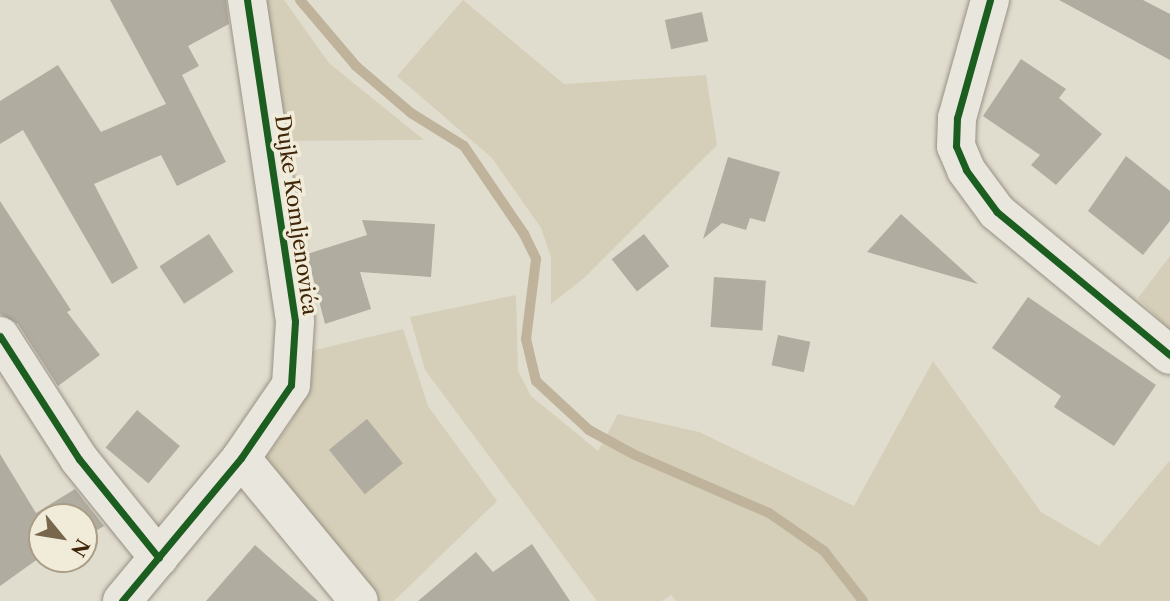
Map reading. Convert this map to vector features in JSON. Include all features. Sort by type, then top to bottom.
[{"type":"street","name":"Dujke Komljenovića","points":[[122,601],[241,458],[290,385],[295,320],[247,0]]},
{"type":"street","points":[[990,0],[957,118],[956,146],[966,170],[997,212],[1170,355]]},
{"type":"street","points":[[0,336],[79,459],[159,558]]},
{"type":"street","points":[[241,458],[359,601]]},
{"type":"shaded area","points":[[259,0],[284,0],[329,63],[424,140],[275,141]]},
{"type":"shaded area","points":[[463,0],[564,84],[706,75],[717,145],[584,278],[551,304],[551,257],[541,228],[492,158],[397,76]]},
{"type":"shaded area","points":[[1170,256],[1170,330],[1138,298]]},
{"type":"shaded area","points":[[516,295],[518,371],[531,396],[598,451],[618,414],[699,432],[854,506],[933,361],[1041,512],[1099,546],[1170,460],[1170,601],[676,601],[671,595],[662,601],[597,601],[425,370],[410,317]]},
{"type":"shaded area","points":[[403,329],[428,406],[497,501],[394,601],[374,601],[261,465],[291,422],[309,381],[311,351]]},
{"type":"building","points":[[110,0],[226,0],[229,24],[188,46],[199,66],[182,75],[226,162],[177,186],[161,155],[94,184],[138,268],[112,284],[23,130],[0,144],[0,101],[58,65],[101,132],[166,104]]},
{"type":"building","points":[[1059,0],[1143,0],[1170,14],[1170,60]]},
{"type":"building","points":[[702,12],[708,41],[671,49],[665,20]]},
{"type":"building","points":[[1021,59],[1066,89],[1059,98],[1102,134],[1056,185],[1031,165],[1040,155],[983,116]]},
{"type":"building","points":[[1126,156],[1170,191],[1170,221],[1143,255],[1088,211]]},
{"type":"building","points":[[728,157],[780,172],[765,222],[750,218],[746,230],[722,223],[703,239]]},
{"type":"building","points":[[0,201],[71,310],[67,312],[100,355],[58,386],[18,324],[0,314]]},
{"type":"building","points":[[901,214],[978,284],[867,252]]},
{"type":"building","points":[[362,220],[435,224],[431,277],[360,272],[371,309],[325,324],[307,254],[367,235]]},
{"type":"building","points":[[209,234],[234,272],[184,304],[160,266]]},
{"type":"building","points":[[644,234],[669,266],[637,292],[612,259]]},
{"type":"building","points":[[714,277],[766,281],[762,331],[711,327]]},
{"type":"building","points":[[1028,297],[1156,385],[1114,446],[1054,407],[1061,396],[992,348]]},
{"type":"building","points":[[778,335],[810,342],[804,372],[772,365]]},
{"type":"building","points":[[137,410],[180,446],[148,484],[106,448]]},
{"type":"building","points":[[367,419],[403,463],[365,494],[329,450]]},
{"type":"building","points":[[0,454],[30,503],[28,566],[0,586]]},
{"type":"building","points":[[75,489],[86,503],[52,503]]},
{"type":"building","points":[[98,518],[104,526],[98,530]]},
{"type":"building","points":[[532,544],[570,601],[418,601],[476,552],[493,572]]},
{"type":"building","points":[[255,545],[318,601],[206,601]]},
{"type":"waterway","points":[[300,0],[356,66],[411,113],[464,146],[524,234],[536,259],[526,339],[536,381],[589,430],[635,455],[769,513],[824,551],[863,601]]},
{"type":"cycle path","points":[[122,601],[241,458],[291,385],[295,321],[247,0]]},
{"type":"cycle path","points":[[990,0],[957,118],[956,146],[966,170],[997,212],[1170,355]]},
{"type":"cycle path","points":[[0,336],[79,459],[159,558]]}]
